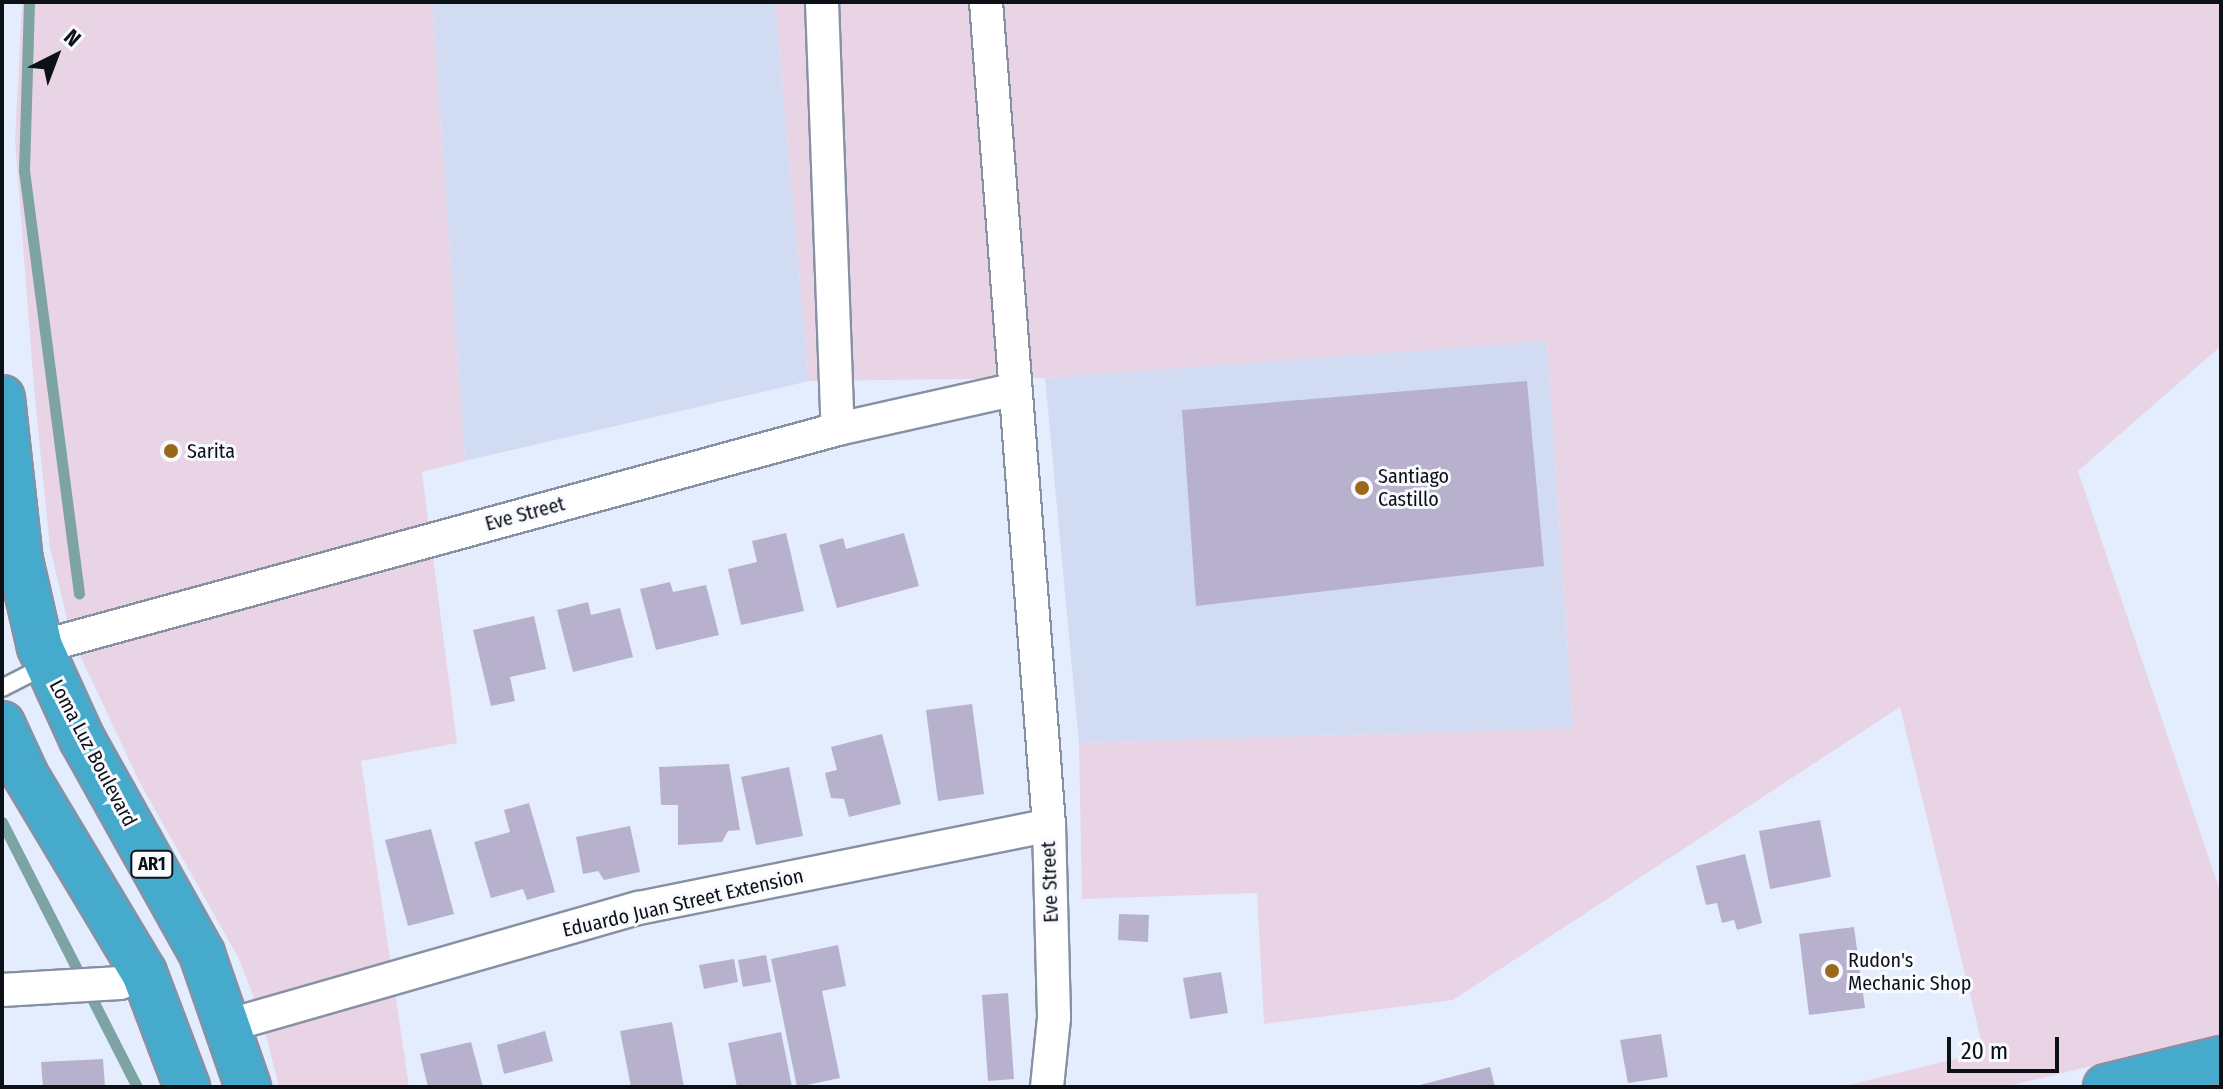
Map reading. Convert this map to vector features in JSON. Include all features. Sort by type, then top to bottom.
[{"type":"highway","name":"Loma Luz Boulevard","points":[[2,398],[20,560],[44,656],[82,739],[202,954],[230,1025],[248,1087]]},
{"type":"highway","points":[[2,724],[26,776],[144,973],[187,1087]]},
{"type":"highway","points":[[2106,1087],[2217,1069]]},
{"type":"street","points":[[822,2],[838,429]]},
{"type":"street","name":"Eve Street","points":[[986,2],[1013,390],[1049,825],[1054,1018],[1047,1087]]},
{"type":"street","name":"Eve Street","points":[[44,656],[838,429],[1013,390]]},
{"type":"street","name":"Eduardo Juan Street Extension","points":[[230,1025],[639,908],[1049,825]]},
{"type":"street","points":[[2,990],[120,983],[144,973]]},
{"type":"lane","points":[[2,688],[44,656]]},
{"type":"shaded area","points":[[22,2],[432,2],[465,461],[422,472],[457,743],[361,761],[409,1087],[279,1087],[261,1015],[238,957],[140,783],[71,636],[50,548],[34,388],[15,140]]},
{"type":"shaded area","points":[[432,2],[775,2],[809,381],[465,461]]},
{"type":"shaded area","points":[[775,2],[2221,2],[2221,346],[2078,471],[2221,894],[2221,1035],[2004,1087],[1840,1087],[1984,1052],[1900,707],[1453,1000],[1264,1024],[1257,893],[1082,899],[1079,743],[1573,728],[1547,341],[1045,378],[809,381]]},
{"type":"shaded area","points":[[1547,340],[1573,728],[1079,743],[1045,378]]},
{"type":"building","name":"Santiago Castillo","points":[[1527,381],[1544,566],[1196,606],[1182,410]]},
{"type":"building","points":[[786,533],[804,611],[741,625],[728,569],[757,562],[752,541]]},
{"type":"building","points":[[904,533],[919,586],[837,608],[819,545],[843,538],[846,549]]},
{"type":"building","points":[[670,582],[673,592],[706,585],[719,635],[656,650],[640,589]]},
{"type":"building","points":[[588,602],[591,615],[620,608],[633,657],[573,672],[557,610]]},
{"type":"building","points":[[534,616],[546,669],[510,677],[515,701],[491,706],[473,630]]},
{"type":"building","points":[[972,704],[984,794],[938,801],[926,710]]},
{"type":"building","points":[[882,734],[901,804],[849,817],[844,799],[831,798],[825,773],[837,770],[831,747]]},
{"type":"building","points":[[729,764],[740,830],[728,831],[722,842],[678,845],[678,805],[661,805],[659,767]]},
{"type":"building","points":[[789,767],[803,836],[756,845],[741,777]]},
{"type":"building","points":[[529,803],[555,892],[527,900],[523,889],[491,898],[474,842],[510,832],[504,810]]},
{"type":"building","points":[[1820,820],[1831,877],[1770,889],[1759,831]]},
{"type":"building","points":[[630,826],[640,872],[604,880],[598,871],[583,874],[576,837]]},
{"type":"building","points":[[431,829],[454,914],[408,926],[385,840]]},
{"type":"building","points":[[1745,854],[1762,923],[1737,930],[1734,920],[1722,923],[1717,903],[1706,905],[1696,866]]},
{"type":"building","points":[[1119,914],[1149,915],[1148,942],[1118,940]]},
{"type":"building","name":"Rudon's Mechanic Shop","points":[[1854,927],[1865,1008],[1809,1015],[1799,934]]},
{"type":"building","points":[[838,945],[846,986],[822,991],[840,1078],[797,1087],[771,959]]},
{"type":"building","points":[[766,955],[771,982],[743,987],[738,960]]},
{"type":"building","points":[[734,959],[738,982],[704,989],[699,965]]},
{"type":"building","points":[[1221,972],[1228,1013],[1190,1019],[1183,978]]},
{"type":"building","points":[[1008,993],[1014,1079],[988,1081],[982,995]]},
{"type":"building","points":[[672,1022],[684,1087],[631,1087],[620,1031]]},
{"type":"building","points":[[545,1031],[553,1061],[504,1074],[497,1045]]},
{"type":"building","points":[[781,1032],[792,1087],[737,1087],[728,1043]]},
{"type":"building","points":[[1661,1034],[1668,1077],[1628,1083],[1620,1040]]},
{"type":"building","points":[[471,1042],[483,1087],[428,1087],[420,1054]]},
{"type":"building","points":[[103,1059],[105,1087],[43,1087],[41,1062]]},
{"type":"building","points":[[1490,1067],[1495,1087],[1416,1087],[1416,1086]]},
{"type":"waterway","points":[[29,2],[24,170],[79,593]]},
{"type":"waterway","points":[[2,822],[137,1087]]},
{"type":"place","name":"Sarita","points":[[171,451]]},
{"type":"place","name":"Santiago Castillo","points":[[1362,488]]},
{"type":"place","name":"Rudon's Mechanic Shop","points":[[1832,971]]}]
